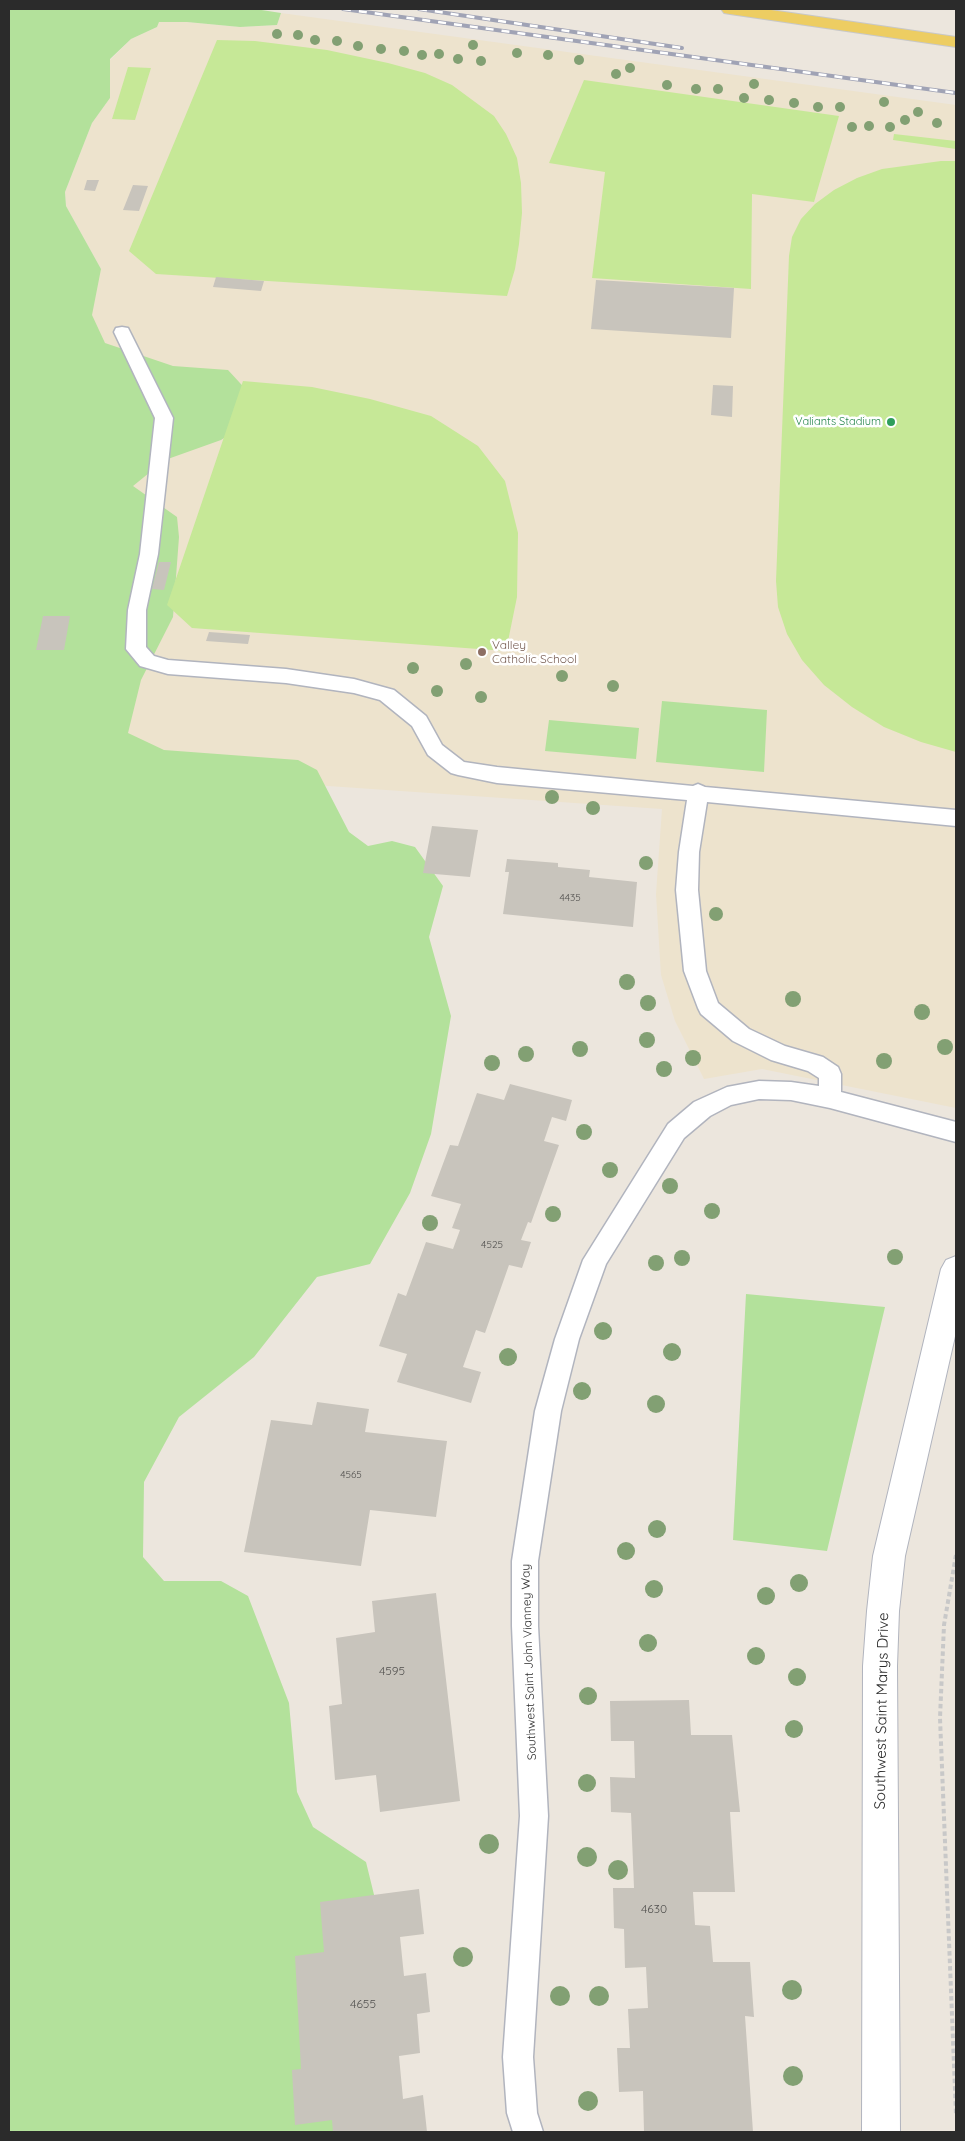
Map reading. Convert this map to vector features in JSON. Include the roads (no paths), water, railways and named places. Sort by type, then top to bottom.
[{"type":"main road","points":[[730,9],[956,42]]},
{"type":"street","name":"Southwest Saint Marys Drive","points":[[881,2132],[880,1666],[883,1612],[890,1556],[956,1269]]},
{"type":"lane","points":[[122,332],[164,418],[149,554],[136,610],[136,649],[147,661],[168,667],[286,676],[354,686],[387,695],[419,721],[435,750],[458,768],[497,775],[698,792],[956,818]]},
{"type":"lane","points":[[698,792],[689,852],[687,881],[696,971],[709,1008],[742,1035],[779,1053],[815,1064],[830,1074],[830,1098]]},
{"type":"lane","name":"Southwest Saint John Vianney Way","points":[[528,2132],[522,2113],[518,2057],[534,1816],[525,1626],[525,1561],[548,1411],[567,1339],[595,1260],[676,1131],[702,1109],[727,1096],[767,1090],[791,1091],[830,1098],[956,1132]]},
{"type":"railway","points":[[343,9],[956,93]]},
{"type":"railway","points":[[419,9],[682,48]]},
{"type":"place","name":"Valiants Stadium","points":[[891,422]]},
{"type":"place","name":"Valley Catholic School","points":[[482,652]]}]
